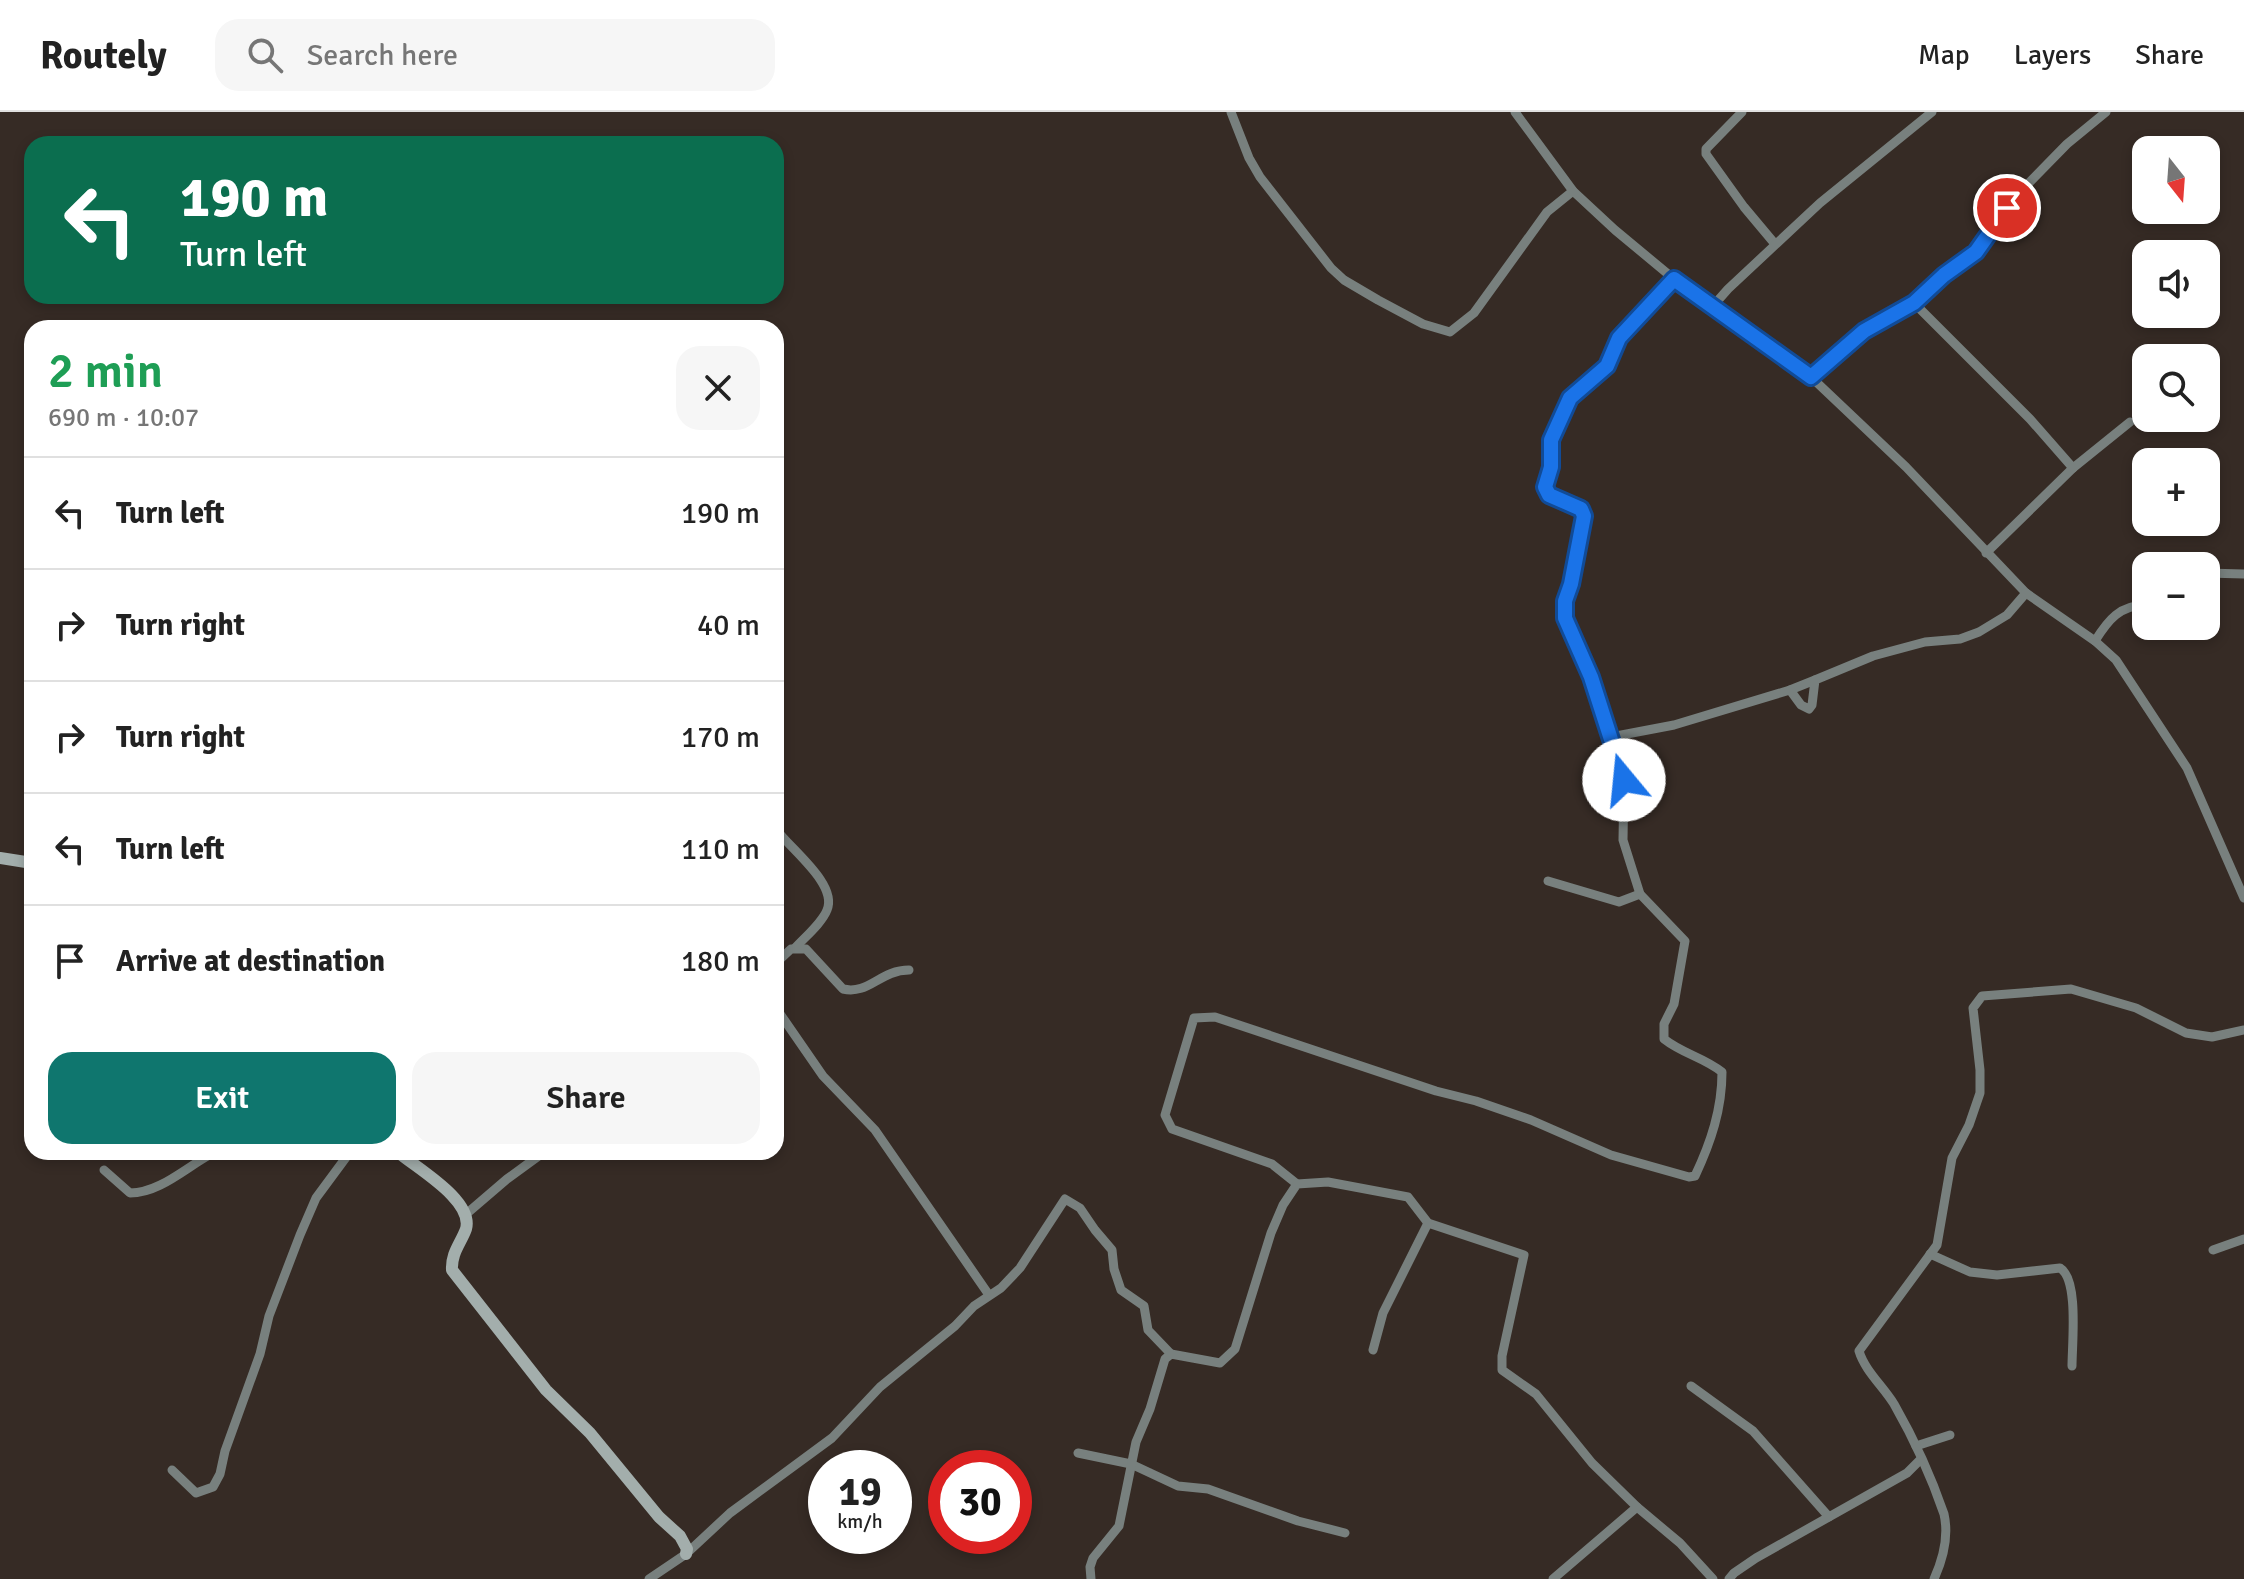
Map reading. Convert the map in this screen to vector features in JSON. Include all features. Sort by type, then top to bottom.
[{"type":"street","points":[[1231,112],[1260,177],[1331,268],[1361,291],[1437,329],[1450,332],[1474,313],[1547,212],[1573,191]]},
{"type":"street","points":[[1515,112],[1573,191],[1674,279],[1811,377],[1906,467],[2026,593],[2095,641],[2116,660],[2187,768],[2244,898]]},
{"type":"street","points":[[1742,112],[1706,149],[1706,154],[1775,244]]},
{"type":"street","points":[[1713,306],[1820,203],[1932,112]]},
{"type":"street","points":[[1811,377],[1864,331],[1914,303],[1944,275],[1976,252],[2020,192],[2067,144],[2106,112]]},
{"type":"street","points":[[1674,279],[1619,338],[1607,366],[1570,398],[1551,440],[1551,467],[1545,487],[1549,495],[1581,509],[1584,516],[1565,601],[1565,618],[1583,656],[1624,780],[1623,840],[1640,894],[1685,941],[1674,1004],[1664,1024],[1664,1039],[1680,1052],[1707,1060],[1722,1072],[1722,1094],[1714,1132],[1695,1176],[1689,1177],[1611,1155],[1504,1110],[1436,1091],[1215,1017],[1194,1018],[1165,1115],[1172,1129],[1272,1164],[1297,1184],[1328,1182],[1408,1197],[1428,1223],[1524,1255],[1502,1356],[1502,1370],[1536,1394],[1592,1463],[1680,1543],[1713,1579]]},
{"type":"street","points":[[1914,303],[2030,419],[2073,468]]},
{"type":"street","points":[[1986,553],[2073,468],[2130,422]]},
{"type":"street","points":[[2220,573],[2244,574]]},
{"type":"street","points":[[1611,737],[1674,725],[1790,690],[1873,656],[1925,642],[1960,639],[1979,632],[2007,615],[2026,593]]},
{"type":"street","points":[[2095,641],[2110,618],[2132,606]]},
{"type":"street","points":[[1790,690],[1801,705],[1809,709],[1815,680]]},
{"type":"street","points":[[784,838],[821,880],[830,900],[827,913],[784,957]]},
{"type":"street","points":[[0,858],[24,862]]},
{"type":"street","points":[[1548,881],[1619,902],[1640,894]]},
{"type":"street","points":[[795,948],[806,949],[843,989],[851,991],[863,989],[896,970],[909,970]]},
{"type":"street","points":[[1934,1579],[1943,1554],[1947,1527],[1938,1496],[1892,1400],[1859,1351],[1937,1245],[1952,1158],[1969,1125],[1980,1093],[1973,1008],[1982,996],[2071,989],[2136,1008],[2186,1033],[2212,1037],[2244,1030]]},
{"type":"street","points":[[784,1020],[823,1076],[875,1130],[989,1295]]},
{"type":"street","points":[[104,1170],[130,1193],[141,1192],[157,1187],[202,1160]]},
{"type":"street","points":[[172,1470],[196,1493],[213,1487],[260,1354],[269,1316],[300,1235],[316,1198],[344,1160]]},
{"type":"street","points":[[409,1160],[444,1187],[457,1200],[465,1215],[465,1230],[456,1247],[452,1270],[546,1390],[590,1433],[659,1517],[680,1536],[687,1549],[686,1554]]},
{"type":"street","points":[[465,1215],[533,1160]]},
{"type":"street","points":[[649,1579],[686,1554],[730,1513],[832,1438],[880,1387],[1001,1288],[1020,1268],[1065,1199],[1080,1208],[1112,1250],[1121,1290],[1144,1306],[1148,1330],[1171,1354],[1220,1363],[1235,1349],[1271,1233],[1283,1205],[1297,1184]]},
{"type":"street","points":[[1373,1350],[1383,1313],[1428,1223]]},
{"type":"street","points":[[2213,1250],[2244,1239]]},
{"type":"street","points":[[1930,1254],[1970,1272],[1997,1275],[2064,1270],[2072,1292],[2072,1366]]},
{"type":"street","points":[[1091,1579],[1093,1558],[1119,1526],[1131,1464],[1156,1383],[1165,1359],[1171,1354]]},
{"type":"street","points":[[1691,1386],[1753,1431],[1829,1517]]},
{"type":"street","points":[[1916,1446],[1950,1435]]},
{"type":"street","points":[[1078,1453],[1131,1464],[1178,1486],[1208,1489],[1298,1521],[1345,1533]]},
{"type":"street","points":[[1729,1579],[1756,1558],[1907,1473],[1921,1459]]},
{"type":"street","points":[[1553,1579],[1637,1507]]},
{"type":"route","points":[[1624,780],[1591,677],[1565,618],[1565,601],[1584,516],[1581,509],[1549,495],[1545,487],[1551,467],[1551,440],[1570,398],[1607,366],[1619,338],[1674,279],[1811,377],[1864,331],[1914,303],[1944,275],[1976,252],[2007,208]]}]
